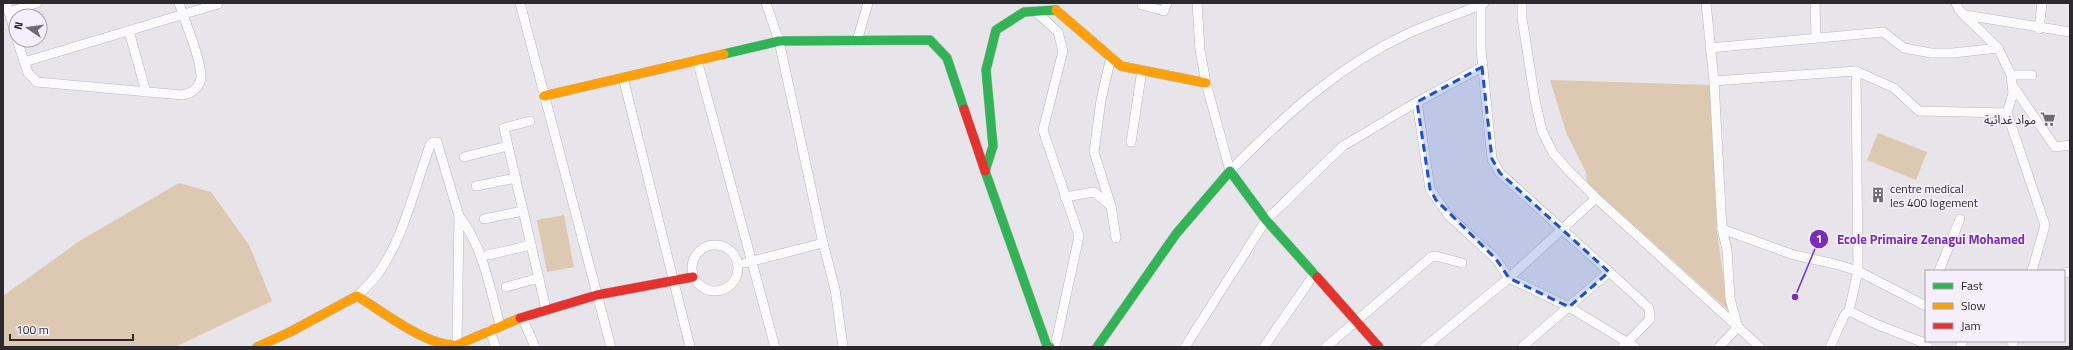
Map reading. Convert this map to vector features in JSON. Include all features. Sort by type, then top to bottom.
[{"type":"street","points":[[7,8],[37,3]]},
{"type":"street","points":[[20,48],[30,76],[37,82],[146,92],[189,94],[199,83],[201,77],[179,3]]},
{"type":"street","points":[[520,3],[611,347]]},
{"type":"street","points":[[766,3],[779,41],[823,243],[835,289],[843,347]]},
{"type":"street","points":[[857,41],[868,3]]},
{"type":"street","points":[[1143,3],[1142,5],[1164,11],[1167,3]]},
{"type":"street","points":[[1197,3],[1200,50],[1206,83],[1230,171],[1266,220],[1315,273],[1355,322],[1379,347]]},
{"type":"street","points":[[1522,3],[1522,18],[1535,100],[1542,131],[1553,153],[1596,198],[1760,347]]},
{"type":"street","points":[[1706,3],[1714,81],[1722,230],[1727,249],[1730,299],[1738,327]]},
{"type":"street","points":[[1815,3],[1816,38]]},
{"type":"street","points":[[1956,3],[1965,15],[1998,48],[2011,75],[2013,93],[2007,113],[2045,225],[2032,270]]},
{"type":"street","points":[[2039,28],[2042,3]]},
{"type":"street","points":[[24,62],[218,4]]},
{"type":"street","points":[[1097,347],[1176,234],[1230,171],[1282,119],[1338,73],[1407,34],[1482,4],[1482,67],[1492,159],[1500,173],[1649,308],[1651,313],[1650,319],[1629,345],[1569,307],[1509,278],[1496,259],[1448,215],[1430,189],[1417,102]]},
{"type":"street","points":[[984,171],[993,146],[986,70],[996,30],[1024,12],[1057,10],[1121,66],[1206,83]]},
{"type":"street","points":[[1035,11],[1058,32],[1063,51],[1043,130],[1079,236],[1056,347]]},
{"type":"street","points":[[1965,15],[2070,32]]},
{"type":"street","points":[[129,31],[146,92]]},
{"type":"street","points":[[1710,48],[1883,32],[1904,48],[1931,53],[1953,53],[1998,48]]},
{"type":"street","points":[[544,96],[779,41],[930,40],[947,58],[984,171],[1047,346],[1050,347]]},
{"type":"street","points":[[1111,57],[1101,100],[1094,152],[1111,206],[1116,238]]},
{"type":"street","points":[[697,60],[775,347]]},
{"type":"street","points":[[1185,347],[1266,220],[1343,146],[1417,102],[1482,67]]},
{"type":"street","points":[[1131,142],[1142,70]]},
{"type":"street","points":[[1714,81],[1856,71],[1894,88],[1918,111],[2007,113]]},
{"type":"street","points":[[1830,347],[1845,314],[1849,311],[1858,271],[1856,71]]},
{"type":"street","points":[[2011,75],[2032,75]]},
{"type":"street","points":[[623,77],[690,347]]},
{"type":"street","points":[[2012,86],[2055,147],[2070,146]]},
{"type":"street","points":[[530,121],[504,128],[546,310]]},
{"type":"street","points":[[257,347],[290,332],[357,296],[376,276],[386,263],[399,236],[433,142],[438,143],[459,216],[457,345]]},
{"type":"street","points":[[464,157],[508,146]]},
{"type":"street","points":[[476,186],[516,178]]},
{"type":"street","points":[[1065,197],[1094,192],[1111,206]]},
{"type":"street","points":[[1425,347],[1509,278],[1596,198]]},
{"type":"street","points":[[484,220],[523,210]]},
{"type":"street","points":[[459,216],[467,225],[481,258],[500,325]]},
{"type":"street","points":[[1939,270],[1960,220]]},
{"type":"street","points":[[1722,230],[1794,256],[1835,264],[1858,271],[1925,304]]},
{"type":"street","points":[[738,264],[823,243]]},
{"type":"street","points":[[488,255],[531,245]]},
{"type":"street","points":[[708,246],[723,247],[730,251],[738,264],[735,279],[731,285],[717,292],[703,289],[693,277],[692,262],[695,255],[708,246]]},
{"type":"street","points":[[1326,347],[1432,257],[1436,256],[1462,263]]},
{"type":"street","points":[[1522,347],[1609,272]]},
{"type":"street","points":[[1264,347],[1315,273]]},
{"type":"street","points":[[357,296],[431,341],[447,346],[457,345],[500,325],[522,317],[597,295],[693,277]]},
{"type":"street","points":[[506,287],[539,278]]},
{"type":"street","points":[[1849,311],[1878,325],[1922,342],[1928,347]]},
{"type":"street","points":[[522,317],[535,347]]},
{"type":"street","points":[[1719,347],[1738,327]]},
{"type":"street","points":[[489,330],[496,347]]},
{"type":"highlighted area","points":[[1482,67],[1492,159],[1500,173],[1609,272],[1569,307],[1509,278],[1496,259],[1436,200],[1430,189],[1417,102]]},
{"type":"shaded area","points":[[1550,80],[1710,85],[1717,231],[1728,310],[1587,183],[1586,172],[1567,135]]},
{"type":"shaded area","points":[[1878,133],[1927,152],[1916,180],[1867,160]]},
{"type":"shaded area","points":[[179,183],[211,192],[249,245],[272,301],[175,347],[3,347],[3,296],[81,240]]},
{"type":"shaded area","points":[[564,215],[574,267],[547,272],[537,220]]},
{"type":"traffic: fast","points":[[1050,347],[1047,346],[985,171],[993,146],[986,70],[996,30],[1024,12],[1056,10]]},
{"type":"traffic: fast","points":[[724,54],[779,41],[930,40],[947,58],[964,109]]},
{"type":"traffic: fast","points":[[1097,347],[1176,234],[1230,171],[1266,220],[1317,277]]},
{"type":"traffic: slow","points":[[1056,10],[1121,66],[1206,83]]},
{"type":"traffic: slow","points":[[544,96],[724,54]]},
{"type":"traffic: slow","points":[[257,347],[290,332],[357,296],[420,335],[433,341],[446,344],[457,345],[520,318]]},
{"type":"traffic: jam","points":[[964,109],[985,171]]},
{"type":"traffic: jam","points":[[520,318],[597,295],[693,277]]},
{"type":"traffic: jam","points":[[1317,277],[1379,347]]},
{"type":"place","name":"مواد غدائية","points":[[2048,119]]},
{"type":"place","name":"centre medical les 400 logement","points":[[1878,195]]},
{"type":"place","name":"Ecole Primaire Zenagui Mohamed","points":[[1795,297]]}]
